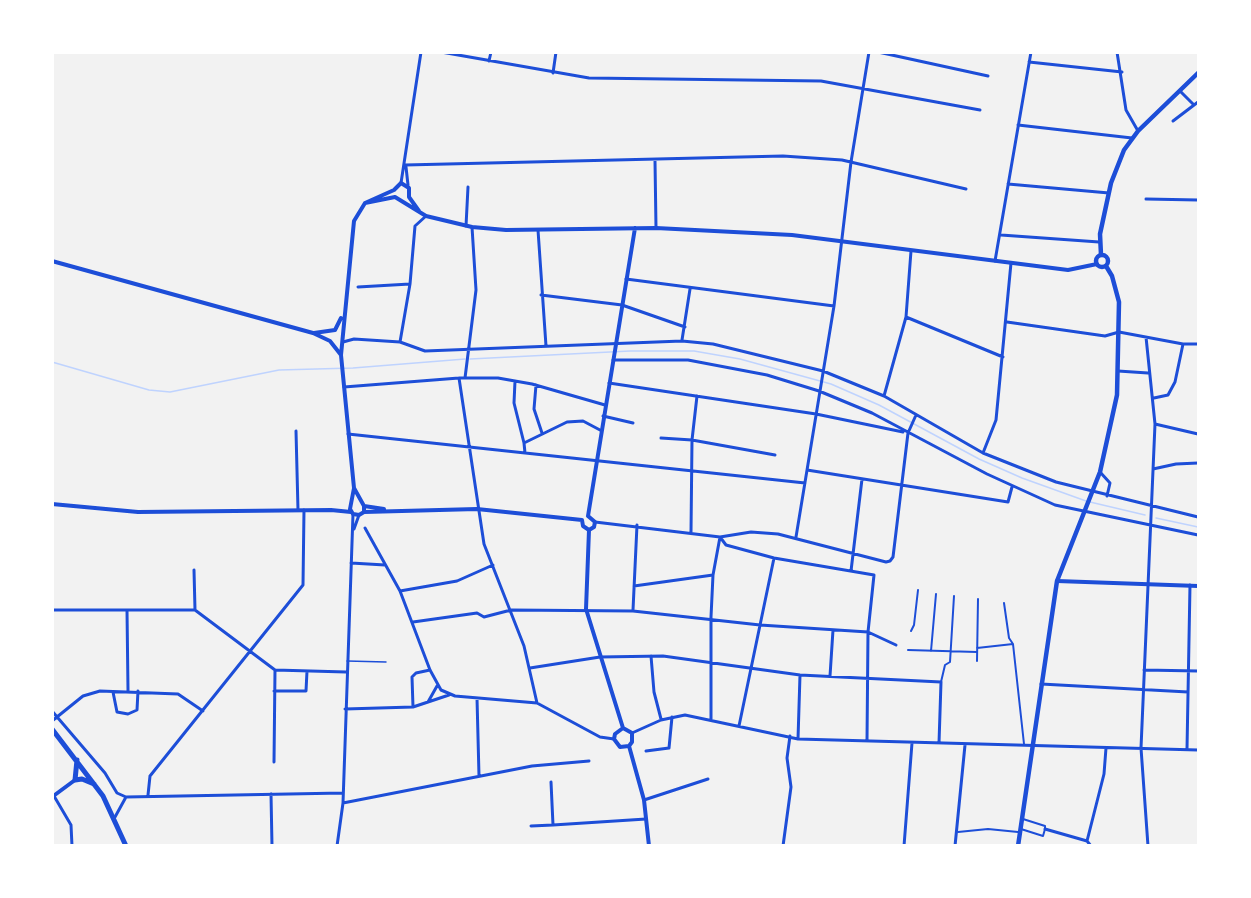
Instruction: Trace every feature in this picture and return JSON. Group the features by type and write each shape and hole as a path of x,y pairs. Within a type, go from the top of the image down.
{"main road":[{"path":"1106,266 1097,264 1101,255 1099,242 1108,193 1118,161 1138,131 1181,92 1198,73"},
{"path":"1018,846 1057,580 1100,472 1110,431 1118,371 1119,302 1112,276 1106,266 1108,258 1101,255"},
{"path":"52,729 95,784 115,817 125,843"},
{"path":"77,760 75,780 82,779 95,784"}],"street":[{"path":"337,846 343,803 346,661 354,488 341,356 344,312 354,221 365,203 394,190 400,183 405,165 421,52"},
{"path":"441,52 589,78 821,81 980,110"},
{"path":"489,61 491,52"},
{"path":"553,73 556,52"},
{"path":"796,537 834,306 851,162 869,52"},
{"path":"878,52 988,76"},
{"path":"995,261 1031,52"},
{"path":"1117,52 1122,72 1126,110 1138,131"},
{"path":"1029,62 1122,72"},
{"path":"1181,92 1193,105"},
{"path":"1173,121 1198,102"},
{"path":"1018,125 1132,138"},
{"path":"405,165 656,161 783,156 851,162 966,189"},
{"path":"656,161 656,228"},
{"path":"405,165 409,196 424,215"},
{"path":"400,183 408,185"},
{"path":"1008,184 1108,193"},
{"path":"465,378 476,290 469,226 468,187"},
{"path":"394,190 395,197"},
{"path":"403,200 409,196"},
{"path":"365,203 395,197 424,215 469,226 538,230 656,228 841,239 910,251 1068,270 1097,264"},
{"path":"1146,199 1198,200"},
{"path":"400,342 410,284 415,226 424,215"},
{"path":"353,530 359,516 364,512 393,510 477,509 582,520 588,516 600,430 635,228"},
{"path":"538,230 546,346"},
{"path":"1000,235 1099,242"},
{"path":"884,396 906,317 910,251"},
{"path":"52,261 313,333 332,343 341,356"},
{"path":"983,453 996,420 1011,263"},
{"path":"626,279 834,306"},
{"path":"358,287 410,284"},
{"path":"682,341 690,289"},
{"path":"541,295 622,305 685,327"},
{"path":"332,343 333,331 344,312"},
{"path":"906,317 1003,357"},
{"path":"1007,322 1105,336 1119,332 1183,344 1198,344"},
{"path":"313,333 333,331 354,339"},
{"path":"1146,337 1155,424 1141,748 1148,846"},
{"path":"332,343 354,339 400,342 425,351 469,351 682,341 750,352 823,373 884,396 983,453 1091,492 1198,518"},
{"path":"1154,398 1168,395 1175,382 1183,344"},
{"path":"613,359 688,360 718,364 819,390 872,413 1012,487 1056,505 1198,535"},
{"path":"1118,371 1148,373"},
{"path":"344,387 459,378 514,381 605,405"},
{"path":"459,378 484,544 511,610 531,669 537,703"},
{"path":"514,381 514,403 525,453"},
{"path":"609,383 816,414 908,433"},
{"path":"536,385 534,409 542,434"},
{"path":"692,532 692,440 697,396"},
{"path":"588,516 596,522 637,525 720,537 751,532 796,537 886,562 893,557 908,433 916,415"},
{"path":"603,416 633,423"},
{"path":"524,443 576,419 600,430"},
{"path":"1155,424 1198,434"},
{"path":"296,431 298,510"},
{"path":"348,434 805,483"},
{"path":"661,438 692,440 775,455"},
{"path":"1153,469 1176,464 1198,463"},
{"path":"807,470 1008,502 1012,487"},
{"path":"1100,472 1110,483 1107,496"},
{"path":"851,572 862,479"},
{"path":"354,488 364,506 364,512"},
{"path":"52,504 138,512 352,509 360,501"},
{"path":"364,506 393,510"},
{"path":"352,509 359,516"},
{"path":"148,795 150,776 251,653 303,585 304,510"},
{"path":"582,520 584,528 589,530"},
{"path":"589,530 596,522"},
{"path":"633,611 637,525"},
{"path":"366,528 400,591 437,686 450,695"},
{"path":"589,530 586,609 623,728 632,733"},
{"path":"720,537 726,545 774,558 874,575 868,632 867,741"},
{"path":"711,720 713,575 720,537"},
{"path":"738,726 774,558"},
{"path":"351,563 385,565"},
{"path":"400,591 457,581 493,565"},
{"path":"194,570 195,610"},
{"path":"634,586 713,575"},
{"path":"1057,580 1198,586"},
{"path":"1187,749 1190,585"},
{"path":"911,631 914,625 918,590"},
{"path":"931,652 936,594"},
{"path":"939,743 941,682 951,653 954,596"},
{"path":"977,661 978,599"},
{"path":"1004,603 1009,638 1013,644 1024,744"},
{"path":"52,610 195,610 275,670 346,672"},
{"path":"127,610 128,690"},
{"path":"413,622 477,613 484,617 511,610 633,611 711,617 760,625 868,632 896,645"},
{"path":"830,677 833,630"},
{"path":"977,648 1013,644"},
{"path":"908,650 977,652"},
{"path":"531,669 600,657 651,656 800,675 941,682"},
{"path":"651,656 654,692 661,720"},
{"path":"274,762 275,670"},
{"path":"412,707 413,676 430,670"},
{"path":"1144,670 1198,671"},
{"path":"274,691 306,691 307,671"},
{"path":"798,738 800,675"},
{"path":"1041,684 1188,692"},
{"path":"427,704 437,686"},
{"path":"52,721 83,696 112,691 178,694 203,711"},
{"path":"112,691 117,712 128,714 137,710 138,691"},
{"path":"345,709 412,707 450,695 537,703 600,737 614,739 620,747 629,746"},
{"path":"477,698 479,776"},
{"path":"52,711 105,773 117,793 126,796 343,793"},
{"path":"632,733 672,717 698,716 798,738 966,745 1024,744 1198,750"},
{"path":"646,752 669,748 672,717"},
{"path":"614,739 618,730 623,728"},
{"path":"632,733 633,737 629,746 644,800 649,846"},
{"path":"783,846 791,787 787,750 790,736"},
{"path":"904,846 912,743"},
{"path":"955,846 966,745"},
{"path":"1088,841 1104,774 1106,748"},
{"path":"343,803 415,791 532,766 589,761"},
{"path":"72,846 71,825 53,796 86,771"},
{"path":"644,800 708,779"},
{"path":"551,782 553,825"},
{"path":"271,794 272,846"},
{"path":"115,817 126,796"},
{"path":"531,826 646,819"},
{"path":"958,832 988,829 1021,831 1043,836 1046,826 1023,819"},
{"path":"1045,829 1088,841 1091,846"}],"lane":[{"path":"346,661 386,662"}],"waterway":[{"path":"470,359 630,351 694,351 740,359 831,384 879,405 979,459 1022,478 1086,501"},
{"path":"52,362 149,390 170,392 279,370 353,368 465,359"},
{"path":"1090,502 1145,515"},
{"path":"1156,518 1198,527"}]}
